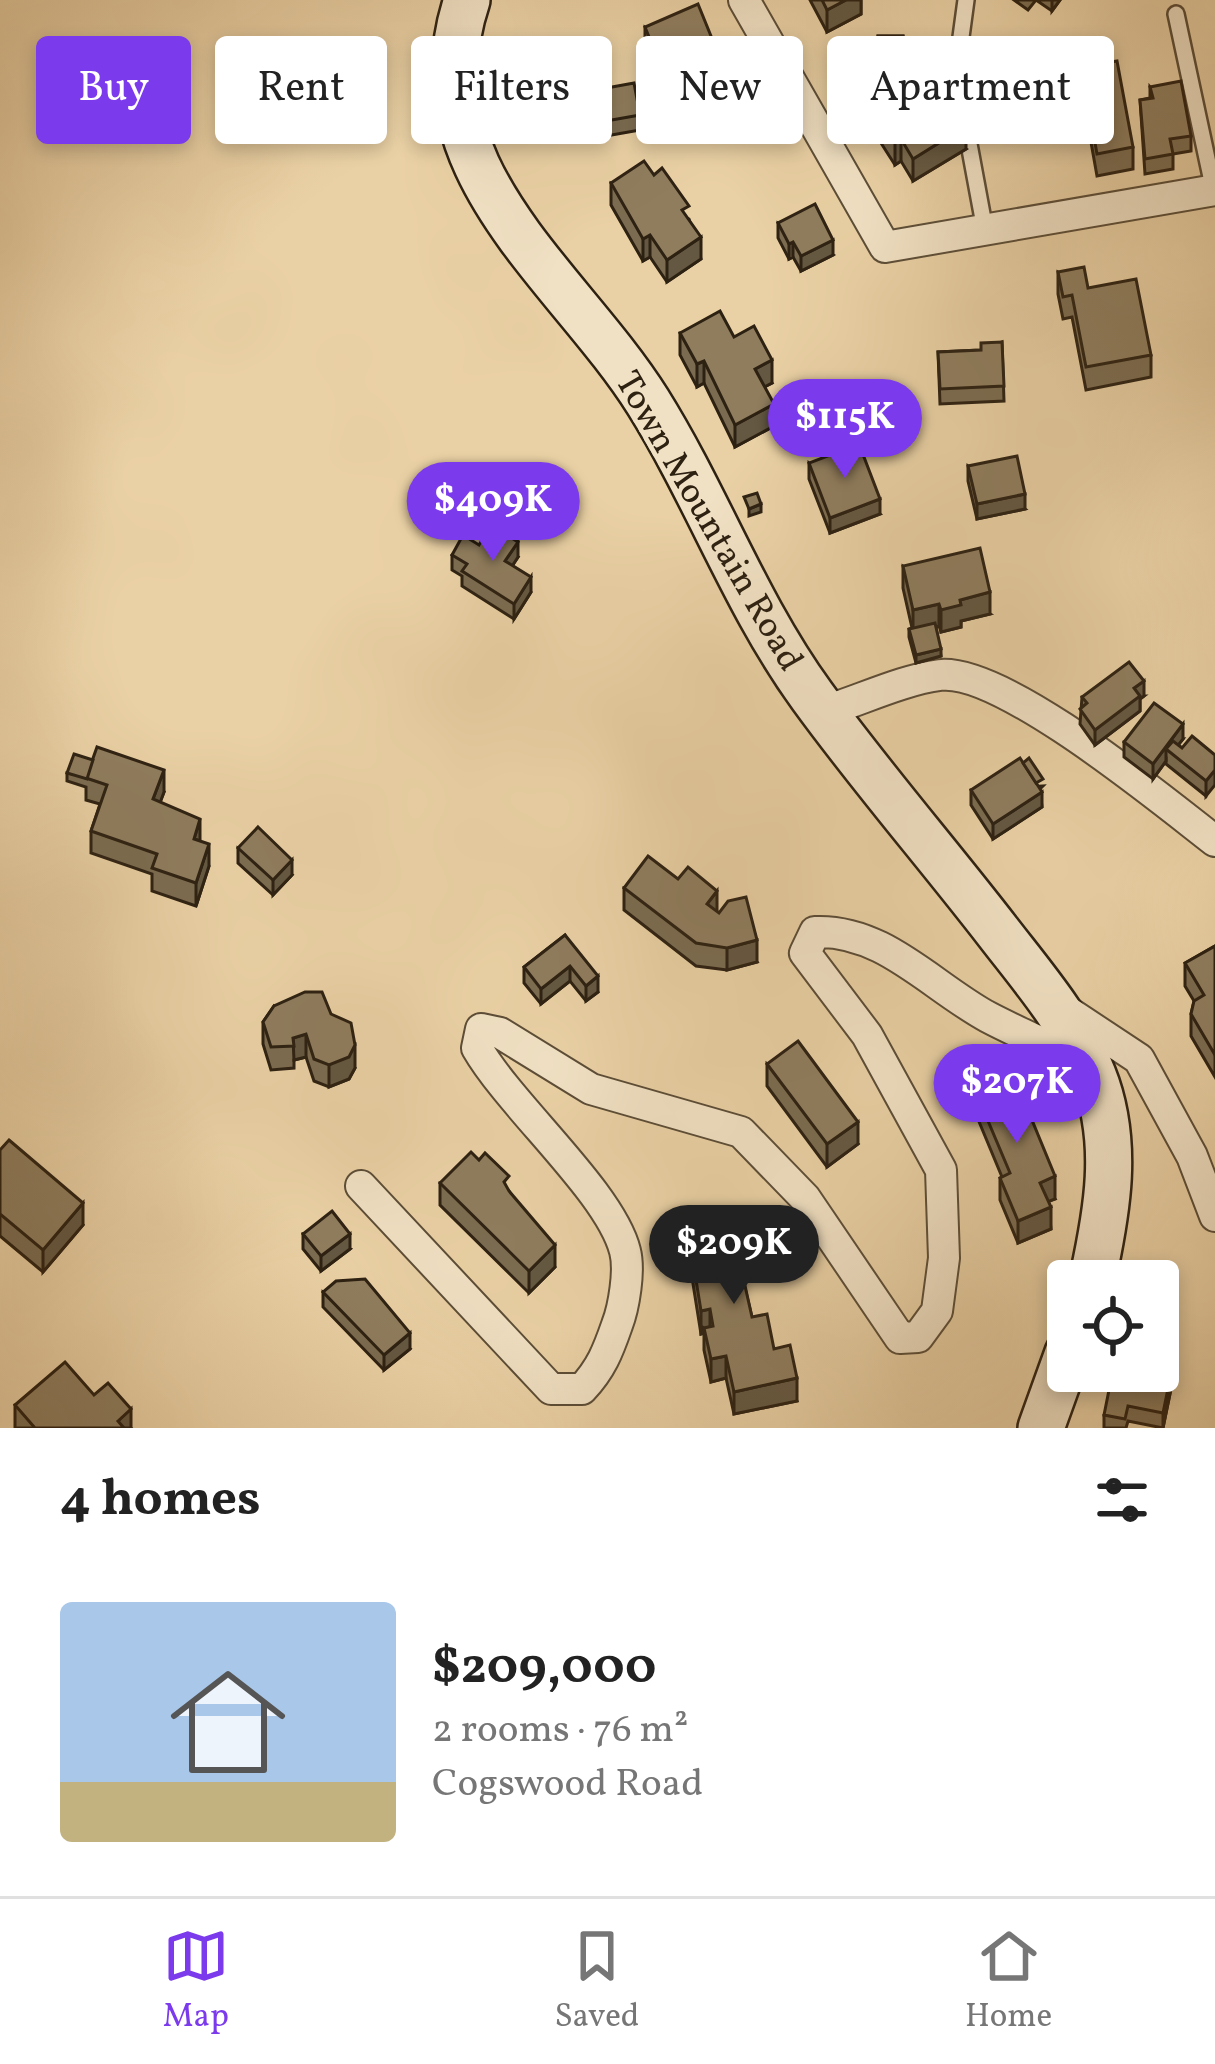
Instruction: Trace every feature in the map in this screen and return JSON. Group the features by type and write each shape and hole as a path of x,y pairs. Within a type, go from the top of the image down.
{"main road":[{"name":"Town Mountain Road","path":"467,0 455,48 454,87 482,185 598,328 650,405 746,594 825,711 1052,1001 1092,1073 1108,1130 1110,1174 1096,1260"},
{"path":"1041,1428 1054,1392"}],"street":[{"path":"744,0 885,248 1214,190"},
{"path":"825,711 944,674 1010,696 1105,757 1215,841"},
{"path":"361,1186 551,1389 582,1389 604,1364 621,1314 626,1252 596,1199 491,1072 477,1048 481,1029 500,1033 591,1089 741,1132 805,1198 900,1338 918,1337 937,1311 944,1258 941,1170 867,1035 805,953 814,932 843,931 890,952 987,1016 1051,1044 1092,1073"},
{"path":"1052,1001 1139,1059 1192,1156 1215,1216"}],"lane":[{"path":"966,0 956,74 985,230"},
{"path":"1176,14 1214,190"}],"building":[{"path":"822,0 846,0 827,10"},
{"path":"698,4 711,36 649,36 645,27"},
{"path":"1117,61 1133,147 1097,154 1095,144 1114,144"},
{"path":"1181,81 1191,136 1170,139 1173,154 1145,159 1140,100 1153,98 1150,87"},
{"path":"634,83 636,116 612,120 612,87"},
{"path":"904,144 937,144 913,159"},
{"path":"644,161 654,175 662,168 689,206 682,210 701,237 667,260 650,235 643,239 611,183"},
{"path":"815,204 833,240 801,256 778,223"},
{"path":"1084,267 1088,288 1136,279 1151,355 1086,367 1072,295 1063,297 1058,272"},
{"path":"720,311 734,337 754,326 772,360 755,369 774,404 735,425 704,361 697,364 680,333"},
{"path":"1002,342 1004,386 940,389 938,352 981,350 981,343"},
{"path":"859,444 880,499 830,518 809,463"},
{"path":"1017,456 1025,494 977,504 968,466"},
{"path":"757,493 761,504 749,509 744,497"},
{"path":"491,525 518,542 505,561 531,577 514,604 462,571 467,564 452,555 463,535 479,545"},
{"path":"980,548 990,592 941,610 939,604 913,610 903,566"},
{"path":"935,623 941,649 916,655 909,629"},
{"path":"1129,662 1144,681 1134,688 1140,696 1095,730 1080,709 1087,703 1082,697"},
{"path":"1154,703 1183,724 1153,764 1124,742"},
{"path":"1192,736 1215,755 1215,770 1206,781 1166,749 1173,741 1182,748"},
{"path":"97,747 164,770 153,799 200,819 194,839 209,844 196,883 152,868 157,854 91,831 107,785 86,778"},
{"path":"74,754 93,760 87,779 67,773"},
{"path":"1020,758 1042,792 993,824 971,790"},
{"path":"1029,758 1043,779 1036,783 1023,763"},
{"path":"258,827 292,860 273,880 238,848"},
{"path":"648,856 678,879 688,867 717,891 707,904 719,913 728,901 746,897 757,940 727,948 696,943 624,888"},
{"path":"565,935 598,976 586,986 570,966 541,989 524,967"},
{"path":"1215,946 1215,1055 1191,1014 1194,1001 1204,995 1185,963"},
{"path":"305,992 322,992 331,1014 351,1023 355,1045 349,1057 329,1065 314,1059 306,1034 293,1038 294,1046 271,1047 263,1022 274,1006"},
{"path":"798,1041 858,1122 827,1144 767,1064"},
{"path":"1013,1074 1055,1176 1040,1183 1051,1207 1018,1221 1000,1178 1010,1173 975,1090"},
{"path":"9,1140 83,1203 43,1250 0,1214 0,1150"},
{"path":"471,1152 479,1160 485,1153 509,1176 504,1182 509,1191 555,1245 529,1271 440,1183"},
{"path":"332,1211 350,1234 321,1256 303,1234"},
{"path":"739,1212 747,1248 737,1250 752,1317 767,1314 774,1349 790,1345 797,1378 734,1392 726,1356 711,1359 704,1328 713,1326 710,1309 701,1311 687,1224"},
{"path":"365,1279 410,1333 384,1355 323,1292 336,1281"},
{"path":"65,1362 94,1395 108,1383 131,1409 118,1421 124,1428 35,1428 15,1405"},
{"path":"1109,1392 1167,1392 1163,1413 1128,1406 1125,1419 1104,1415"}]}
